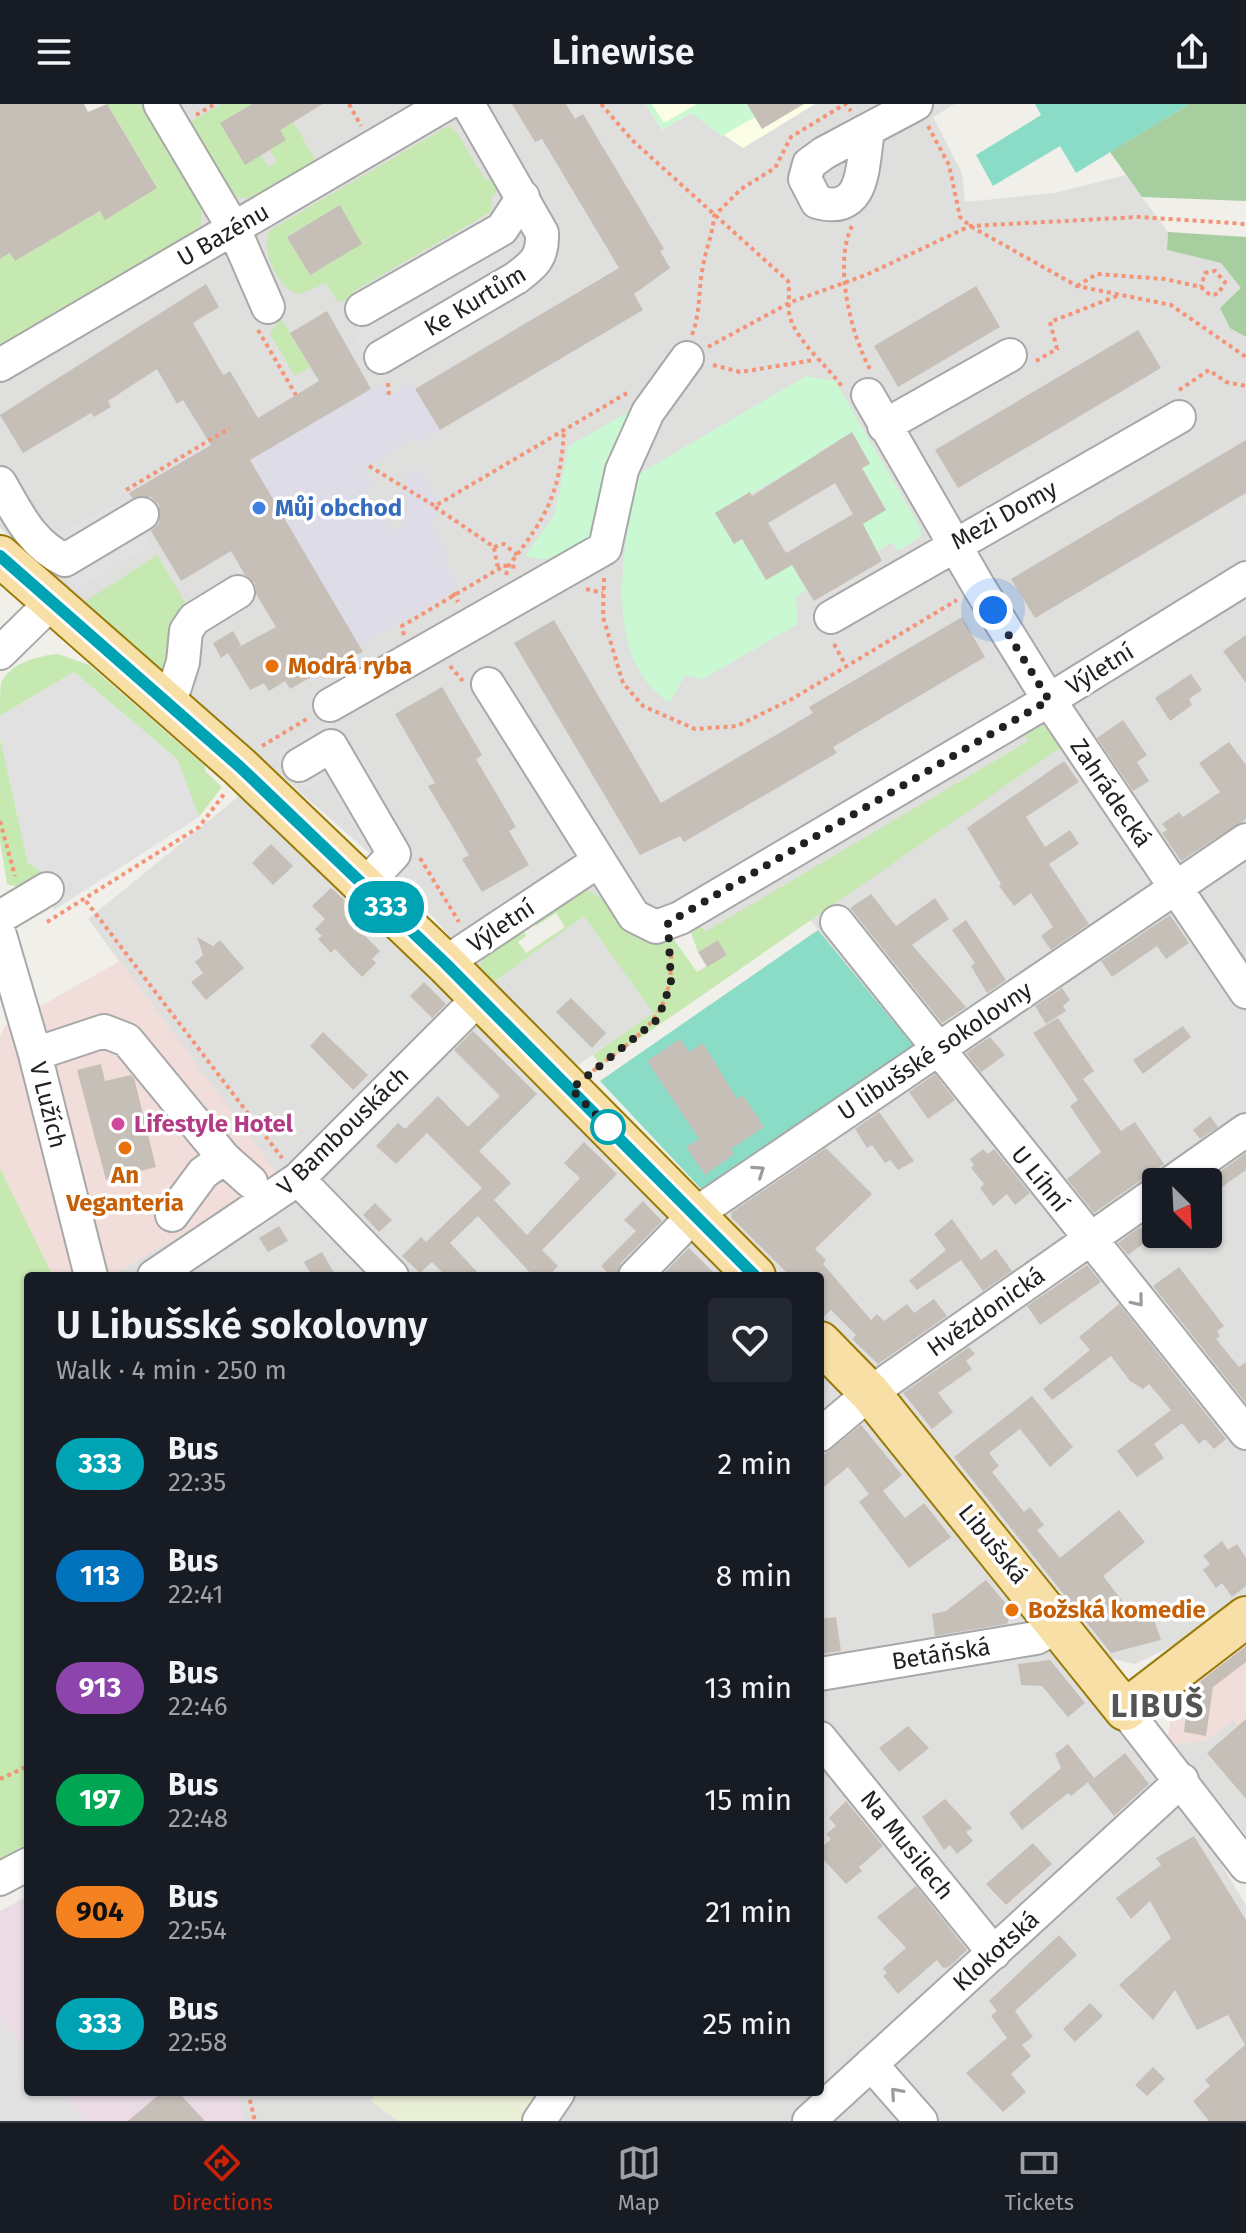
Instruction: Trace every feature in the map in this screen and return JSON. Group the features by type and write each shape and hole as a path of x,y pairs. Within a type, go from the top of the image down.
{"main road":[{"path":"0,556 165,702 234,776 364,886 445,963 751,1272"},
{"name":"Libušská","path":"824,1346 870,1393 1125,1710"},
{"path":"1125,1710 1246,1617"}],"street":[{"name":"U Bazénu","path":"0,365 446,104"},
{"name":"Ke Kurtům","path":"381,357 536,264 543,249 542,233 468,104"},
{"path":"162,105 234,229 268,307"},
{"path":"868,131 857,193 845,204 831,206 817,202 805,179 809,164 868,131 923,116"},
{"path":"362,309 502,229 523,197"},
{"path":"884,426 1010,355"},
{"path":"330,705 605,548 622,470 648,412 687,358"},
{"name":"Zahrádecká","path":"868,395 979,587 1049,700 1246,992"},
{"name":"Mezi Domy","path":"831,617 954,543 1179,417"},
{"path":"0,483 31,535 47,551 65,560 139,516"},
{"name":"Výletní","path":"668,923 1049,700 1246,578"},
{"path":"165,702 175,687 183,662 186,631 194,619 238,592"},
{"path":"0,653 51,603"},
{"path":"488,684 597,862 634,916 656,927 668,923"},
{"path":"299,765 331,746 394,854 364,886"},
{"name":"U libušské sokolovny","path":"639,1272 694,1215 1246,840"},
{"name":"Výletní","path":"445,963 597,862"},
{"path":"0,917 47,889"},
{"name":"U Líhní","path":"837,922 936,1050 1246,1433"},
{"name":"V Lužích","path":"2,957 35,1054 90,1272"},
{"name":"V Bambouskách","path":"160,1272 298,1179 480,997"},
{"path":"35,1054 104,1031 127,1040 224,1158 251,1182"},
{"path":"1192,1168 1246,1130"},
{"path":"172,1215 203,1173 224,1158"},
{"path":"298,1179 388,1272"},
{"name":"Hvězdonická","path":"824,1432 870,1393 1142,1203"},
{"name":"Betáňská","path":"824,1673 1036,1638 1059,1626"},
{"name":"Libušská","path":"1125,1710 1246,1866"},
{"name":"Na Musilech","path":"824,1743 994,1953"},
{"name":"Klokotská","path":"812,2108 871,2064 1182,1780"},
{"path":"0,1879 24,1866"},
{"path":"871,2064 921,2121"},
{"path":"539,2121 556,2096"}],"path":[{"path":"601,104 632,140 788,281 789,313 815,360 832,370 850,399 868,395 880,388 854,337 842,260 848,234 861,206 857,193"},
{"path":"687,358 700,314 703,266 712,239 714,216 741,189 775,168 791,137 845,104 868,131"},
{"path":"923,116 949,165 960,217 970,226 1077,286 1171,305 1246,357"},
{"path":"687,358 791,302 846,282 970,226 1139,217 1246,224"},
{"path":"1077,286 1097,274 1165,279 1201,287 1210,295 1218,294 1225,282 1215,271 1205,273 1201,287"},
{"path":"1010,355 1020,370 1057,349 1050,322 1119,295"},
{"path":"687,358 740,372 815,360"},
{"path":"281,370 296,395"},
{"path":"1179,417 1170,396 1209,370 1226,382 1246,386"},
{"path":"435,506 632,390"},
{"path":"139,516 121,493 230,428"},
{"path":"509,565 549,509 562,467 564,429"},
{"path":"369,466 494,547"},
{"path":"494,547 504,544 517,555"},
{"path":"494,547 494,558 502,567"},
{"path":"605,548 603,617 623,683 643,706 695,729 737,726 792,699 979,587"},
{"path":"404,663 406,641 402,626 502,567 509,565 603,593"},
{"path":"51,921 199,827 257,749 330,705"},
{"path":"86,901 298,1179"},
{"path":"571,1089 658,1019 671,983 668,923"},
{"path":"0,1779 24,1768"},
{"path":"249,2096 255,2121"}],"shaded area":[{"path":"145,104 955,104 933,117 962,173 965,202 1054,193 1126,175 1168,232 1167,250 1221,263 1241,288 1230,328 1246,337 1246,1595 1183,1641 1135,1664 1103,1657 877,1377 824,1320 824,1272 779,1272 704,1192 916,1049 810,920 1062,746 1021,729 1028,741 705,933 697,919 648,935 584,890 494,942 479,972 435,919 376,859 0,528 0,352 186,243"},
{"path":"646,104 815,104 743,148 691,113 662,130"},
{"path":"491,212 529,282 375,373 354,336 365,329 352,306 358,301 353,292"},
{"path":"412,383 440,430 416,444 412,439 364,469 373,485 366,490 392,532 406,521 396,505 404,500 399,492 408,486 403,476 417,468 440,506 432,526 445,547 447,567 459,588 359,646 250,460 380,384 389,396"},
{"path":"124,498 151,545 75,591 47,540"},
{"path":"74,672 177,759 199,817 54,910 42,872 28,863 0,737 0,716"},
{"path":"330,719 420,869 408,877 377,835 363,841 326,778 307,790 271,754"},
{"path":"244,792 731,1272 119,1272 278,1176 88,919"},
{"path":"584,915 653,1013 578,1065 491,984"},
{"path":"120,961 279,1176 119,1272 51,1272 0,1168 0,1038 4,1027"},
{"path":"824,1369 849,1396 1086,1692 1181,1798 1246,1905 1246,2121 245,2121 237,2096 824,2096"},
{"path":"1246,1629 1246,1733 1233,1719 1206,1741 1174,1745 1168,1736 1175,1694"},
{"path":"1233,1719 1246,1733 1246,1835 1174,1745 1206,1741"},
{"path":"24,1898 24,2096 237,2096 245,2121 0,2121 0,1911"},
{"path":"0,2018 24,2046 24,2096 66,2096 87,2121 0,2121"},
{"path":"374,2096 550,2096 554,2121 398,2121 371,2101"}],"green space":[{"path":"107,104 145,104 201,198 201,223 195,234 0,352 0,259 10,253 15,261 100,211 105,219 157,188"},
{"path":"221,104 252,104 220,123 261,155 268,167 277,162 270,150 279,129 283,104 318,165 265,195 242,198 229,195 187,124"},
{"path":"646,104 652,104 664,123 697,104 747,104 755,117 722,136 691,113 662,130"},
{"path":"1035,104 1189,104 1076,173 1060,146 993,186 976,155 1041,115"},
{"path":"1189,104 1246,104 1246,201 1142,197 1110,152"},
{"path":"448,126 456,131 485,180 497,174 504,186 492,196 491,212 353,292 358,301 337,301 326,283 300,294 285,286 269,258 270,230","holes":["341,206 361,244 310,275 287,236"]},
{"path":"1168,232 1246,237 1246,337 1230,328 1220,308 1241,288 1221,263 1167,250"},
{"path":"281,318 310,367 295,376 270,334"},
{"path":"806,376 835,381 920,527 921,536 898,551 892,542 876,552 867,536 869,534 860,525 886,509 876,492 867,497 854,473 870,463 852,433 818,452 819,456 715,513 734,544 751,534 756,563 766,580 775,575 774,572 792,565 807,590 796,597 798,624 703,679 685,675 670,703 647,683 633,658 625,629 623,566 637,475"},
{"path":"630,411 634,421 596,541 562,557 544,559 525,556 554,516 569,446"},
{"path":"157,555 190,611 168,668 161,672 83,603"},
{"path":"58,654 89,665 205,766 205,771 222,787 199,817 177,759 74,672 0,716 1,683 11,670 26,661"},
{"path":"1043,726 1063,746 601,1065 593,1055 653,1013 584,916 491,984 479,972 497,941 516,928 525,933 526,936 518,942 526,953 565,927 556,913 536,926 534,919 568,894 585,889 672,937 697,972 727,954 718,940 698,952 690,930 697,919 705,932 1028,741 1021,728"},
{"path":"0,737 28,863 42,872 32,884 24,887 7,884 0,841"},
{"path":"818,930 916,1049 704,1192 600,1081"},
{"path":"0,1168 51,1272 24,1272 24,1845 0,1859"}],"building":[{"path":"0,104 84,104 88,112 107,104 157,188 105,220 100,211 15,261 10,253 0,259"},
{"path":"252,104 323,104 280,130 286,140 245,165 220,123"},
{"path":"512,104 566,104 575,119 583,114 664,249 660,251 670,268 634,294 643,310 440,430 415,389 619,268 542,139 535,142"},
{"path":"747,104 804,104 762,129"},
{"path":"340,205 362,244 310,275 287,237"},
{"path":"206,284 219,307 193,323 223,375 230,371 258,418 319,381 290,333 327,311 371,389 250,460 363,652 334,664 290,689 285,681 269,691 264,683 250,690 228,653 221,658 213,643 233,631 241,645 237,648 276,627 256,594 255,583 245,575 231,551 181,581 151,531 159,523 159,505 151,497 132,498 129,493 211,445 183,400 177,404 157,369 108,401 111,407 94,417 91,413 23,453 0,415"},
{"path":"976,286 1000,327 898,387 874,346"},
{"path":"1138,330 1161,368 958,488 935,450"},
{"path":"852,432 870,464 862,468 886,510 863,524 882,561 814,601 792,565 766,580 742,539 734,544 715,513 750,492 752,496","holes":["835,483 853,514 786,553 768,523"]},
{"path":"1246,440 1246,493 1035,618 1011,579"},
{"path":"962,617 985,657 833,747 837,753 684,842 680,836 640,855 514,643 554,620 661,803 813,713 809,707"},
{"path":"1246,635 1246,683 1223,651"},
{"path":"1191,674 1202,690 1189,699 1192,705 1170,721 1155,698"},
{"path":"442,687 482,755 476,759 516,827 509,831 529,865 482,892 462,859 469,855 428,786 435,783 395,714"},
{"path":"1123,720 1147,755 1137,762 1149,781 1133,791 1097,738"},
{"path":"1229,742 1246,765 1246,819 1181,861 1162,833 1167,830 1162,824 1179,812 1183,817 1220,792 1199,763"},
{"path":"1064,761 1079,782 1026,817 1045,847 1070,830 1079,844 1049,864 1089,924 1051,950 1041,936 1053,927 1031,893 1014,906 999,886 1001,884 967,828"},
{"path":"271,844 293,866 273,885 252,863"},
{"path":"331,888 353,908 344,915 380,951 372,959 376,963 362,977 335,949 331,953 318,939 322,936 315,929 325,919 312,906"},
{"path":"871,894 896,926 935,898 949,919 912,945 966,1007 942,1023 850,908"},
{"path":"1170,915 1189,943 1166,959 1157,946 1112,977 1101,961"},
{"path":"966,920 1006,980 987,993 971,966 975,963 952,930"},
{"path":"197,937 213,946 220,940 244,968 206,1000 191,982 203,973 195,962 203,955"},
{"path":"718,940 727,955 707,967 698,952"},
{"path":"424,982 446,1004 432,1018 410,996"},
{"path":"1062,988 1070,1000 1063,1006 1066,1011 1046,1024 1035,1006"},
{"path":"571,998 606,1033 592,1048 556,1012"},
{"path":"1058,1018 1094,1071 1083,1079 1121,1131 1135,1122 1164,1164 1158,1168 1142,1168 1142,1179 1094,1213 1067,1179 1101,1152 1070,1106 1078,1100 1033,1033"},
{"path":"1183,1026 1191,1037 1143,1074 1133,1060"},
{"path":"473,1031 537,1094 479,1151 511,1183 494,1200 527,1235 580,1178 564,1163 584,1142 617,1174 542,1250 558,1266 553,1272 529,1272 478,1216 450,1243 477,1272 442,1272 432,1262 419,1272 402,1256 421,1237 426,1242 482,1188 427,1133 396,1164 376,1146 398,1123 405,1129 438,1096 468,1127 500,1096 454,1050"},
{"path":"323,1032 368,1075 353,1090 310,1046"},
{"path":"990,1037 1005,1055 981,1072 966,1053"},
{"path":"680,1039 689,1052 703,1043 737,1099 743,1095 764,1127 731,1149 734,1154 705,1175 686,1147 699,1139 647,1061"},
{"name":"Lifestyle Hotel","path":"101,1064 105,1081 131,1075 134,1078 156,1167 106,1180 77,1070"},
{"path":"935,1074 955,1100 928,1119 909,1092"},
{"path":"879,1112 914,1161 898,1170 890,1160 885,1163 872,1145 867,1148 855,1129"},
{"path":"1210,1116 1218,1127 1200,1139 1193,1130"},
{"path":"826,1148 872,1194 815,1249 826,1260 823,1264 871,1320 877,1314 884,1321 907,1304 914,1313 934,1299 947,1316 878,1364 852,1339 856,1335 831,1310 824,1316 824,1272 786,1272 731,1217 732,1212"},
{"path":"983,1149 988,1154 994,1149 1030,1193 1015,1205 1007,1194 993,1206 980,1188 984,1184 971,1168 974,1165 970,1159"},
{"path":"1246,1153 1246,1170 1222,1187 1222,1170"},
{"path":"643,1201 662,1221 621,1263 618,1272 607,1272 601,1266 636,1231 624,1220"},
{"path":"375,1203 392,1220 379,1232 363,1215"},
{"path":"952,1219 981,1260 996,1249 1012,1271 983,1291 961,1260 917,1290 909,1281 946,1250 934,1234"},
{"path":"279,1226 288,1241 268,1252 259,1238"},
{"path":"1140,1227 1142,1229 1142,1245 1128,1255 1118,1243"},
{"path":"689,1248 713,1272 665,1272"},
{"path":"322,1252 334,1272 310,1272 304,1262"},
{"path":"1087,1265 1101,1282 1040,1325 1027,1306"},
{"path":"1179,1267 1224,1326 1217,1331 1220,1336 1216,1339 1239,1367 1246,1362 1246,1403 1153,1286"},
{"path":"1119,1304 1226,1439 1214,1449 1205,1439 1199,1444 1182,1423 1154,1444 1164,1458 1137,1477 1117,1451 1171,1410 1149,1384 1143,1389 1130,1381 1111,1356 1052,1400 1043,1389 1090,1350 1079,1337"},
{"path":"969,1347 975,1354 966,1361 972,1369 938,1393 953,1412 932,1429 903,1393"},
{"path":"1032,1396 1073,1447 1050,1467 1020,1429 989,1453 999,1466 992,1472 1024,1512 1030,1507 1044,1525 1037,1530 1060,1558 1119,1510 1145,1542 1103,1576 1134,1616 1151,1611 1161,1640 1111,1653 954,1457"},
{"path":"861,1425 902,1475 883,1491 905,1518 924,1503 951,1537 909,1568 859,1502 869,1494 848,1467 824,1487 824,1455"},
{"path":"1222,1541 1228,1550 1237,1544 1246,1558 1246,1586 1232,1597 1222,1583 1216,1588 1203,1570 1210,1564 1203,1556"},
{"path":"986,1580 1012,1611 1007,1624 935,1636 932,1614 946,1611"},
{"path":"836,1617 841,1651 824,1653 824,1618"},
{"path":"1246,1646 1246,1662 1213,1687 1206,1736 1184,1732 1188,1695 1194,1686"},
{"path":"1050,1660 1085,1703 1068,1717 1042,1686 1021,1685 1018,1664"},
{"path":"1246,1719 1246,1799 1207,1753"},
{"path":"908,1726 929,1748 899,1772 879,1748"},
{"path":"1068,1744 1094,1778 1125,1753 1149,1784 1114,1816 1088,1783 1092,1779 1071,1796 1068,1793 1022,1830 1009,1813 1061,1768 1055,1754"},
{"path":"945,1799 972,1828 966,1832 973,1841 957,1854 950,1845 944,1850 922,1817"},
{"path":"846,1801 883,1846 859,1867 862,1871 846,1884 824,1860 824,1845 831,1839 826,1834 836,1826 829,1818"},
{"path":"1194,1836 1246,1920 1246,2121 1209,2121 1193,2101 1210,2086 1205,2080 1245,2045 1228,2015 1197,2030 1175,1990 1153,2020 1119,1985 1171,1938 1150,1901 1131,1919 1116,1898 1161,1865 1156,1858"},
{"path":"1033,1843 1052,1864 1006,1905 986,1884"},
{"path":"916,1886 967,1950 949,1967 943,1968 937,1960 898,1994 883,1976 887,1973 883,1968 906,1948 877,1917"},
{"path":"1059,1935 1077,1955 1015,2011 1033,2037 1022,2045 1031,2056 1011,2074 1026,2092 1003,2112 966,2073 1007,2038 991,2016 997,2011 989,2001"},
{"path":"1090,2003 1103,2016 1075,2042 1063,2029"},
{"path":"1153,2067 1165,2079 1147,2096 1135,2085"},
{"path":"157,2096 182,2096 205,2121 128,2121"}],"bus line":[{"name":"333","path":"0,556 240,767 445,963 751,1272"}],"place":[{"name":"Můj obchod","path":"259,508"},
{"name":"Modrá ryba","path":"272,666"},
{"name":"Lifestyle Hotel","path":"118,1124"},
{"name":"An Veganteria","path":"125,1148"},
{"name":"Božská komedie","path":"1012,1610"}],"district":[{"name":"LIBUŠ","path":"1158,1706"}],"route":[{"path":"608,1127 612,1131 571,1089 658,1019 671,983 672,952 668,923 1049,700 993,610"}]}
